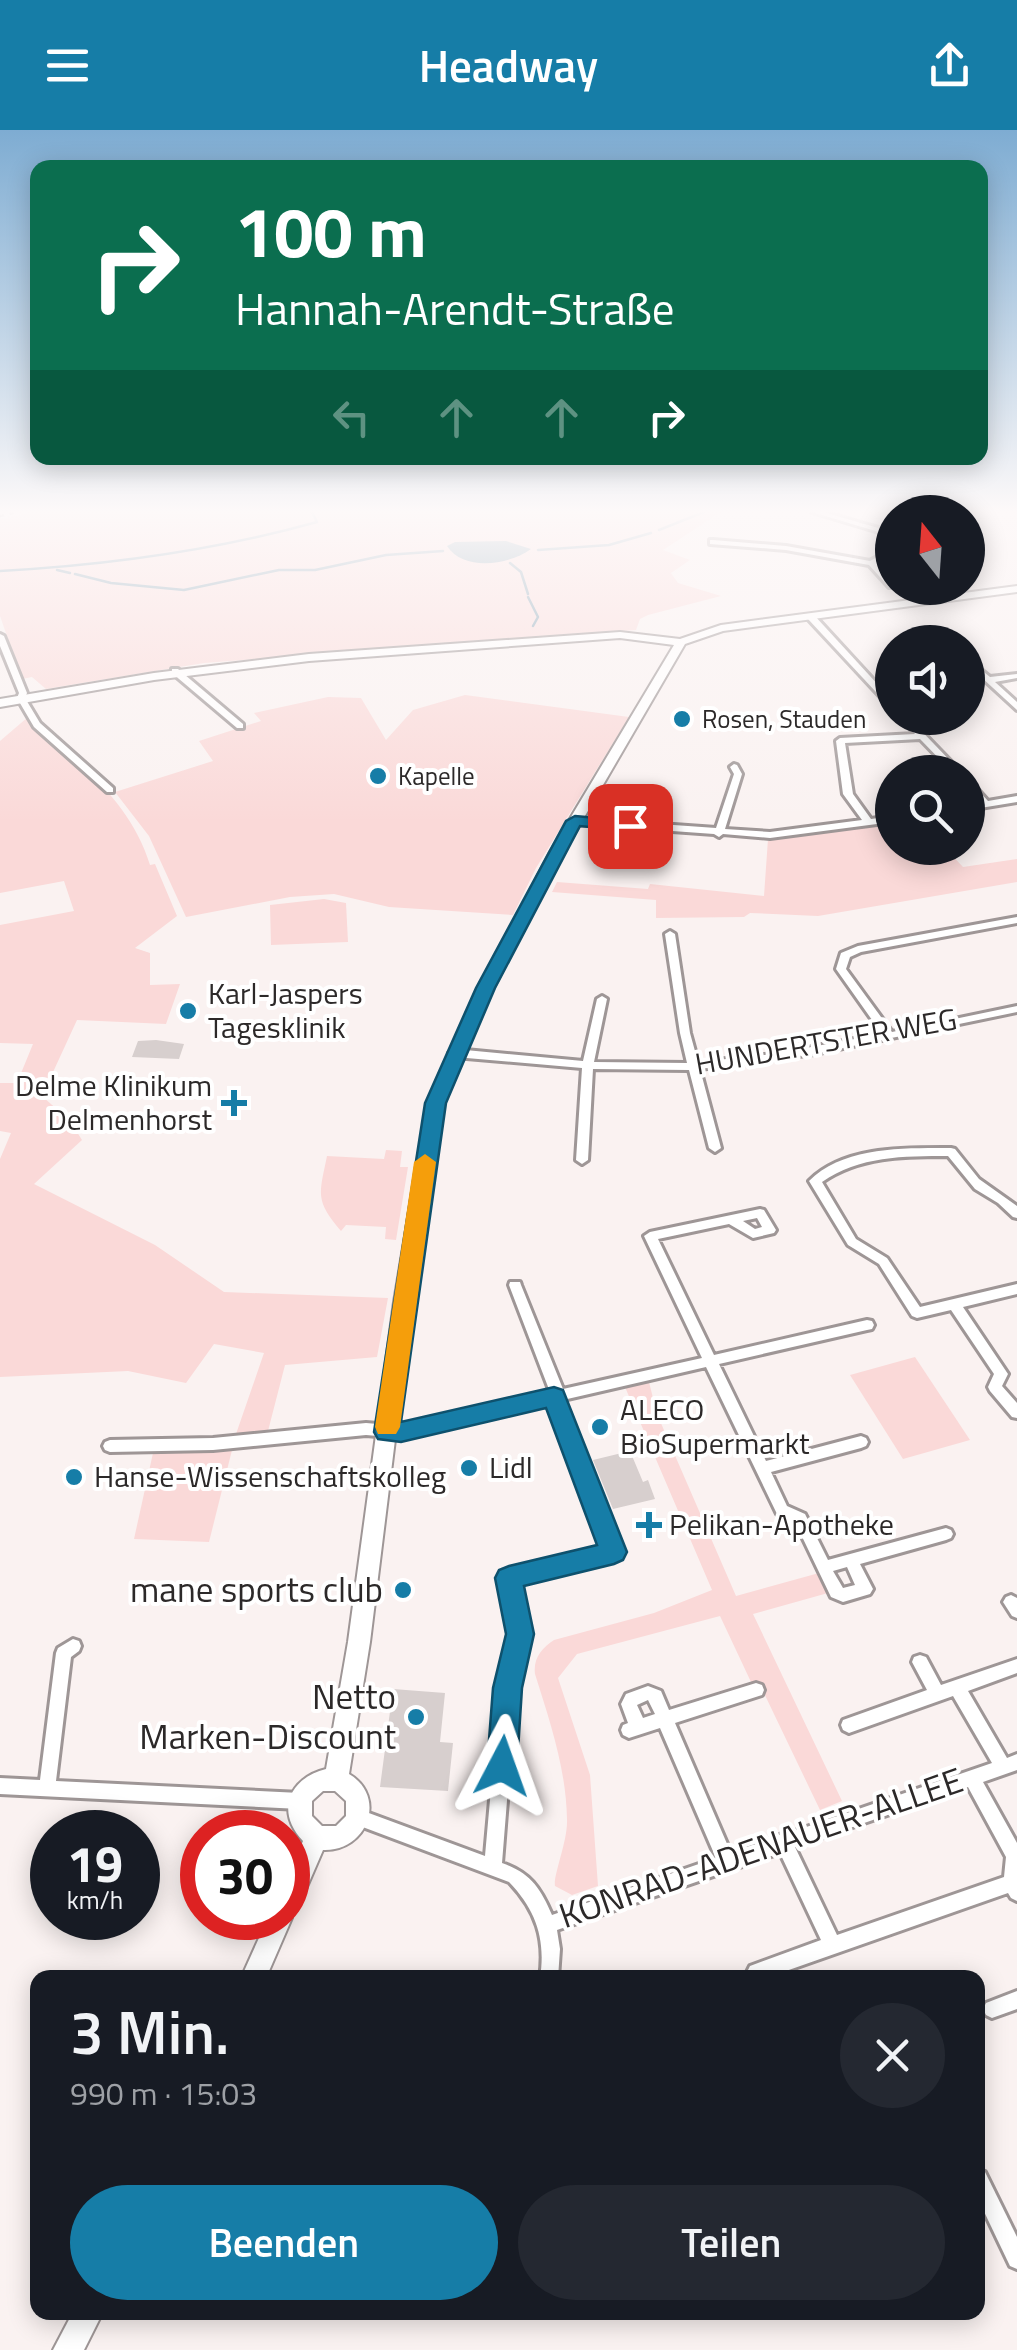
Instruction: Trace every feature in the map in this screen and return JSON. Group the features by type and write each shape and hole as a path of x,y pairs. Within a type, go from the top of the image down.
{"main road":[{"path":"0,702 175,671 634,634 687,639 822,616"},
{"path":"336,1780 360,1642 435,1103 455,1053 575,821 687,639"},
{"path":"336,1780 355,1793 358,1818 334,1838 317,1837 300,1823 300,1801 308,1789 336,1780"},
{"path":"310,1853 317,1837"},
{"path":"257,1970 270,1940"},
{"path":"68,2350 85,2320"}],"street":[{"path":"811,617 875,686"},
{"path":"1,640 24,694 21,698 37,725 110,790"},
{"path":"175,671 240,726"},
{"path":"988,680 1017,676"},
{"path":"985,677 1017,708"},
{"path":"869,823 848,794 840,741 922,736 940,755"},
{"path":"719,834 738,774 734,767"},
{"path":"986,804 1017,799"},
{"path":"575,821 719,834 770,834 875,822"},
{"path":"888,1034 841,969 845,956 858,949 1017,920"},
{"path":"670,934 685,1034 715,1148"},
{"path":"582,1160 588,1065 602,999"},
{"name":"HUNDERTSTER WEG","path":"455,1053 588,1065 696,1066 1017,1008"},
{"path":"1017,1214 1005,1198 971,1178 951,1152 886,1156 831,1167 815,1181 852,1242 883,1261 917,1313 1017,1289"},
{"path":"731,1219 650,1236 782,1510 800,1518 836,1592 843,1595 865,1589 851,1560"},
{"path":"493,1869 508,1688 520,1634 509,1578 614,1552 514,1285"},
{"path":"954,1304 1002,1374 995,1386 1017,1414"},
{"path":"110,1446 213,1444 366,1430 401,1432 868,1324"},
{"path":"762,1468 862,1442"},
{"path":"824,1567 946,1534"},
{"path":"47,1788 64,1653 74,1646"},
{"path":"920,1662 938,1693"},
{"path":"848,1725 1017,1666"},
{"path":"957,1687 1010,1765"},
{"path":"726,1861 664,1718 655,1696 648,1693 629,1704 633,1728 664,1718 756,1690"},
{"name":"KONRAD-ADENAUER-ALLEE","path":"358,1818 515,1876 534,1892 547,1925 1010,1765"},
{"path":"762,1970 1015,1878 1015,1856 972,1778"},
{"path":"0,1786 300,1801"},
{"path":"783,1841 833,1945"},
{"path":"547,1925 549,1970"},
{"path":"992,2009 1017,2000"},
{"path":"985,2192 1017,2259"}],"shaded area":[{"path":"0,616 647,616 640,619 636,630 204,663 46,689 32,677 22,679"},
{"path":"465,695 629,717 536,868 513,915 389,907 334,894 290,897 186,917 149,836 115,792 213,761 199,741 261,721 254,713 328,697 361,698 386,740 413,710"},
{"path":"28,717 100,783 130,821 150,865 155,864 177,916 135,948 150,953 150,985 180,984 166,1024 77,1020 42,1096 70,1121 82,1140 34,1184 155,1245 224,1292 388,1298 377,1357 285,1365 268,1431 236,1434 264,1353 214,1344 186,1383 128,1371 0,1377 0,1159 11,1133 0,1131 0,1083 17,1083 33,1044 0,1043 0,925 74,911 64,881 0,893 0,741"},
{"path":"875,825 875,865 963,867 1017,859 1017,882 818,916 750,913 744,917 656,918 656,900 552,892 557,882 648,889 650,884 764,896 768,839"},
{"path":"324,899 346,903 348,942 271,945 270,905"},
{"path":"386,1150 402,1151 400,1167 408,1167 396,1240 385,1239 386,1227 346,1225 341,1231 321,1196 327,1156 384,1159"},
{"path":"915,1357 970,1440 903,1459 850,1375"},
{"path":"649,1382 657,1414 736,1596 819,1573 828,1593 753,1614 842,1801 820,1810 761,1687 751,1682 720,1616 577,1654 558,1678 590,1775 598,1886 572,1895 555,1886 567,1828 566,1800 556,1745 535,1674 537,1658 554,1640 654,1613 712,1590 625,1387"},
{"path":"232,1450 209,1542 134,1539 153,1453"}],"building":[{"path":"138,1041 184,1044 179,1059 132,1057"},
{"path":"630,1451 655,1499 613,1509 593,1460"},
{"name":"Netto Marken-Discount","path":"393,1689 445,1693 440,1742 453,1743 448,1791 380,1787"}],"waterway":[{"path":"533,626 537,616"}],"slow traffic":[{"path":"387,1427 425,1162"}],"place":[{"name":"Rosen, Stauden","path":"682,719"},
{"name":"Kapelle","path":"378,776"},
{"name":"Karl-Jaspers Tagesklinik","path":"188,1011"},
{"name":"Delme Klinikum Delmenhorst","path":"234,1103"},
{"name":"ALECO BioSupermarkt","path":"600,1427"},
{"name":"Lidl","path":"469,1468"},
{"name":"Hanse-Wissenschaftskolleg","path":"74,1477"},
{"name":"Pelikan-Apotheke","path":"649,1525"},
{"name":"mane sports club","path":"403,1590"},
{"name":"Netto Marken-Discount","path":"416,1717"}],"route":[{"path":"502,1766 510,1670 520,1634 509,1578 614,1552 554,1396 387,1432 404,1302 435,1103 486,988 575,821 630,826"}]}
